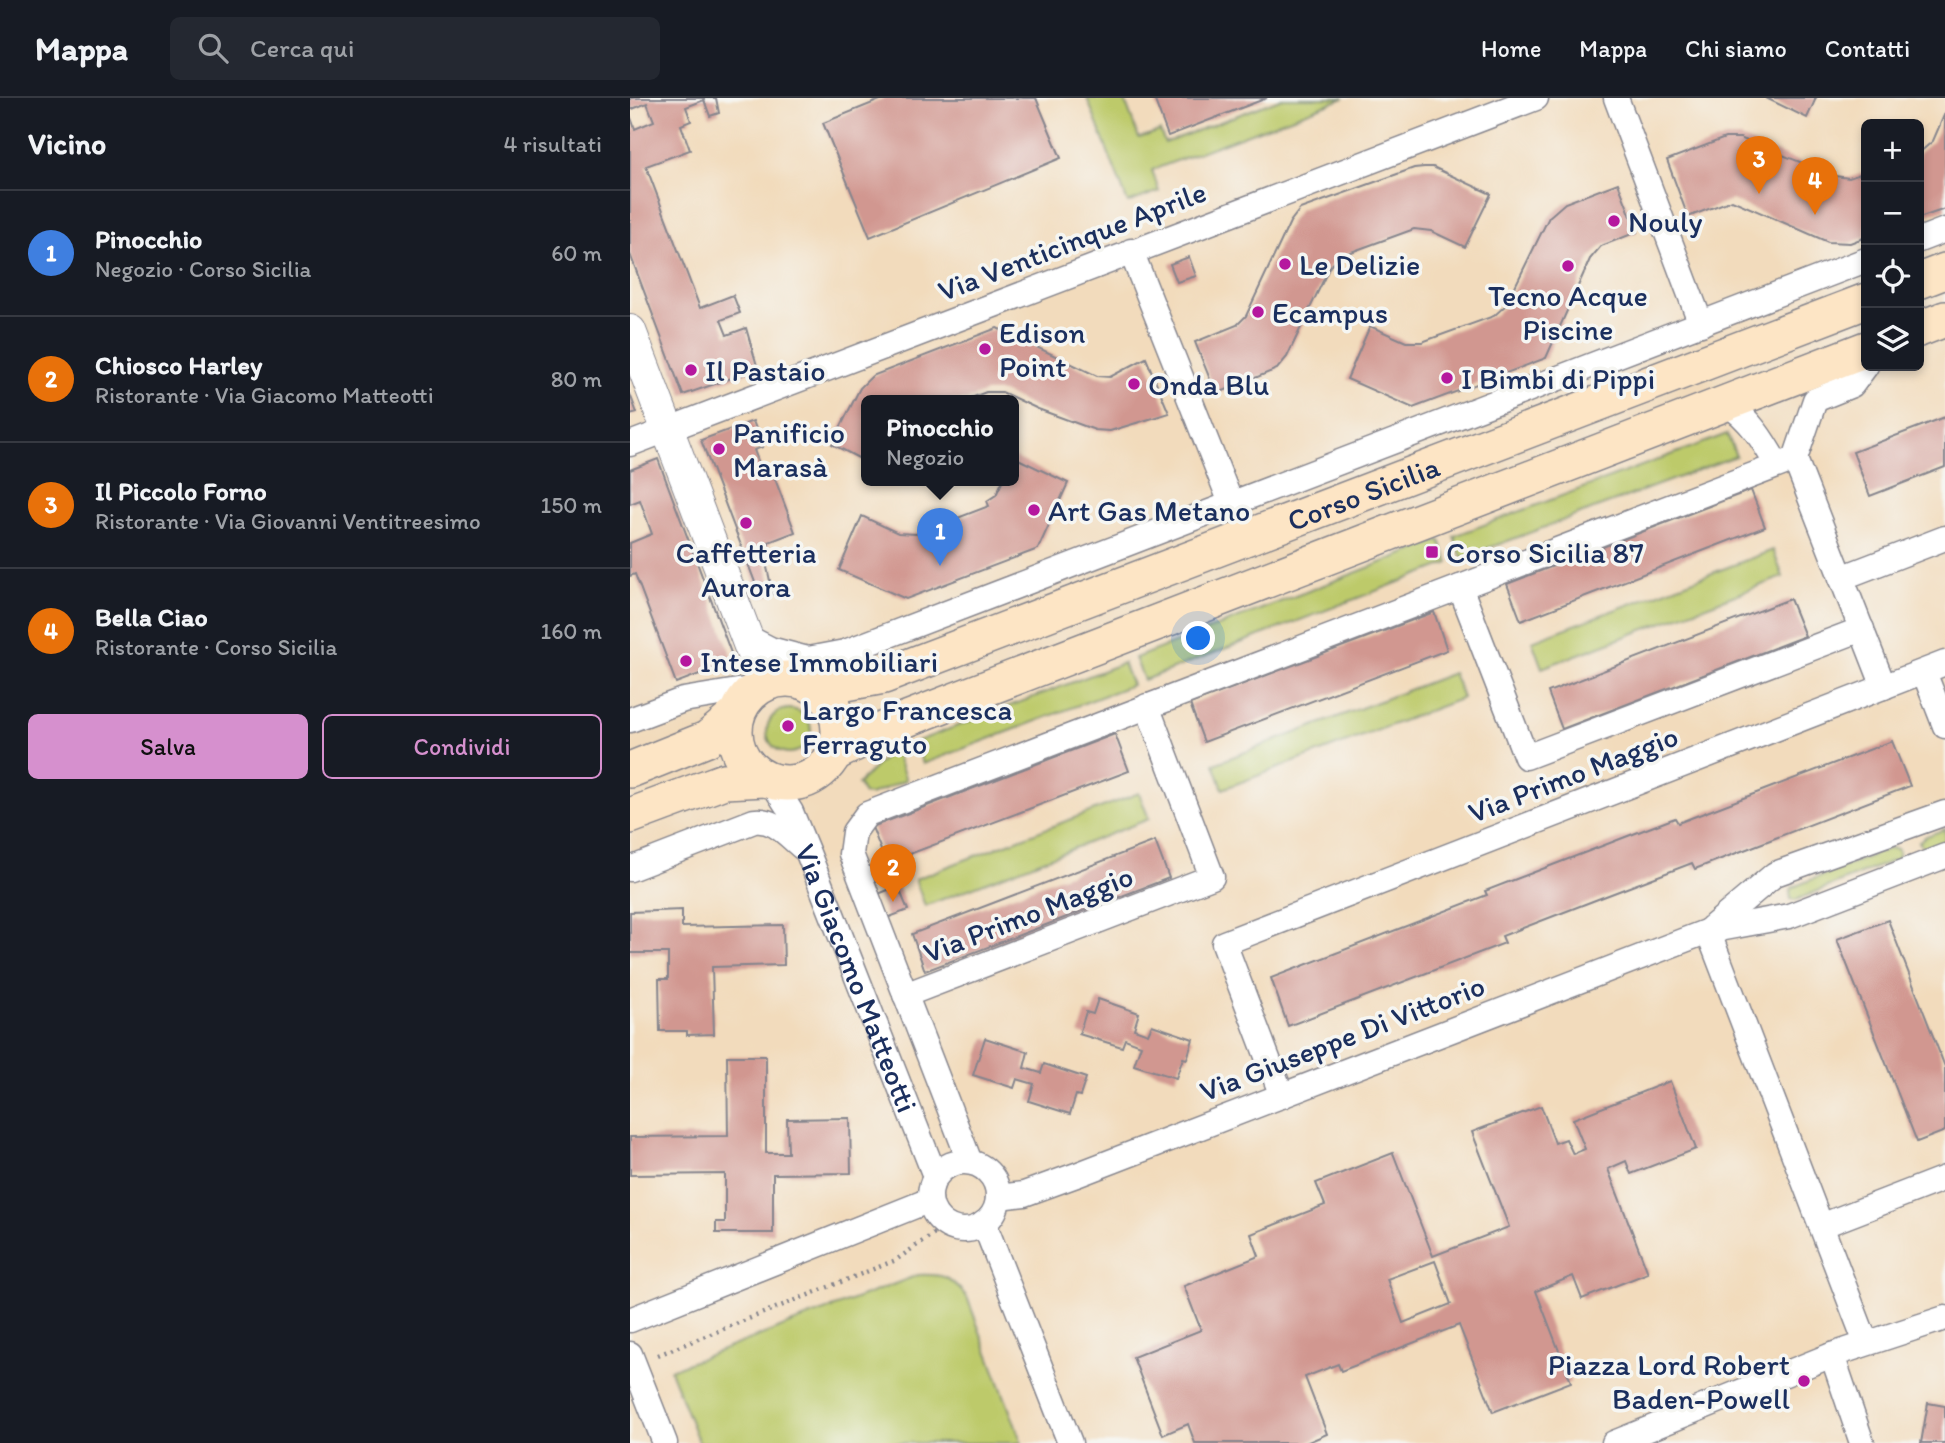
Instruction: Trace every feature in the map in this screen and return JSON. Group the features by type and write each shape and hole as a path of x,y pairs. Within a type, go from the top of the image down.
{"main road":[{"path":"1924,279 1945,271"},
{"name":"Corso Sicilia","path":"819,688 884,676 1858,304"},
{"path":"1924,327 1945,319"},
{"name":"Corso Sicilia","path":"835,753 900,722 1861,351"},
{"path":"630,770 707,739 753,695 783,678 803,680 819,688 831,701 838,718 840,736 835,753 825,769 809,780 790,784 769,780 724,782 630,816"},
{"path":"753,695 735,733 739,752 750,768 769,780"}],"street":[{"name":"Via Venticinque Aprile","path":"630,444 1536,98"},
{"path":"1616,98 1701,324"},
{"path":"1924,238 1945,230"},
{"path":"1131,251 1231,503"},
{"path":"747,636 770,649 808,659 845,652 1861,262"},
{"path":"1793,289 1858,304"},
{"path":"630,331 747,636 753,695 684,700 630,720"},
{"path":"1609,399 1644,345"},
{"path":"1147,706 1786,462 1815,400 1852,385 1862,371"},
{"path":"1726,403 1743,414 1786,462 1841,578 1884,687"},
{"path":"1841,578 1945,538"},
{"name":"Via Primo Maggio","path":"1460,587 1526,757 1862,629"},
{"path":"1934,668 1945,726"},
{"name":"Via Primo Maggio","path":"1282,1096 1224,943 1934,668"},
{"name":"Via Primo Maggio","path":"905,995 1212,877 1147,706"},
{"name":"Via Giacomo Matteotti","path":"970,1162 851,854 854,832 867,814 1147,706"},
{"name":"Via Giacomo Matteotti","path":"769,780 791,812 935,1176"},
{"name":"Via Giuseppe Di Vittorio","path":"1708,931 1775,874 1945,813"},
{"path":"630,869 754,821 764,820 778,827 808,853"},
{"name":"Via Giuseppe Di Vittorio","path":"998,1197 1024,1194 1708,931 1789,916 1945,856"},
{"path":"1708,931 1866,1343"},
{"path":"970,1162 987,1171 993,1179 998,1197 996,1207 984,1223 965,1230 947,1225 938,1219 930,1200 935,1176 946,1167 970,1162"},
{"path":"1821,1226 1945,1178"},
{"path":"630,1320 930,1200"},
{"path":"984,1223 1070,1443"},
{"path":"1614,1443 1832,1354 1945,1318"},
{"path":"1832,1354 1862,1443"},
{"path":"632,1359 664,1443"}],"path":[{"path":"632,1359 896,1260 947,1225"}],"green space":[{"path":"1087,98 1124,98 1139,138 1160,131 1165,143 1282,98 1344,98 1152,170 1159,191 1128,203"},
{"path":"1727,434 1736,456 1462,558 1454,536"},
{"path":"1440,540 1449,563 1144,680 1135,658"},
{"path":"1773,550 1783,577 1542,668 1532,641"},
{"path":"1123,663 1132,685 923,764 915,742"},
{"path":"1453,673 1463,698 1223,789 1214,764"},
{"path":"789,709 805,715 811,731 805,747 789,753 773,747 767,731 773,715"},
{"path":"894,748 906,780 870,795 864,794 858,784"},
{"path":"1139,793 1149,819 925,906 915,879"},
{"path":"1945,829 1945,844 1925,851 1919,842 1924,837"},
{"path":"1890,848 1899,852 1897,859 1796,900 1791,899 1790,891 1793,887"},
{"path":"918,1275 946,1278 967,1297 1022,1443 699,1443 670,1370"}],"building":[{"path":"630,98 716,98 719,113 710,116 704,100 686,107 691,121 681,125 690,150 646,166 700,308 733,295 740,313 721,320 727,335 746,328 758,369 683,395 630,254 630,115 635,129 654,121 647,103 630,110"},
{"path":"885,98 1036,98 1061,158 870,237 823,123"},
{"path":"1154,98 1267,98 1168,136"},
{"path":"1766,98 1816,98 1807,118"},
{"path":"1945,113 1945,209 1924,216 1924,149 1933,141"},
{"path":"1725,138 1740,138 1835,176 1849,178 1861,174 1861,239 1850,243 1828,242 1732,200 1688,217 1667,160"},
{"path":"1433,167 1491,194 1465,247 1431,231 1414,229 1343,255 1330,266 1287,357 1277,369 1216,394 1195,342 1237,325 1246,316 1290,222 1300,209 1414,168"},
{"path":"1618,183 1637,232 1601,246 1590,259 1546,358 1413,408 1347,379 1370,326 1406,342 1422,342 1494,316 1506,305 1549,217 1565,203"},
{"path":"1189,257 1196,276 1177,282 1170,264"},
{"path":"997,328 1097,376 1110,377 1146,358 1169,413 1110,431 1095,430 1038,409 1019,400 1019,395 1002,392 978,395 861,395 861,459 832,444 860,388 872,376"},
{"path":"630,394 637,413 630,415"},
{"path":"1945,417 1945,467 1870,496 1853,452"},
{"path":"753,421 763,447 754,450 763,474 772,471 795,532 769,542 766,563 773,594 761,598 701,440"},
{"path":"658,459 734,661 676,683 635,574 630,576 630,543 652,534 640,500 630,504 630,470"},
{"path":"1019,459 1068,483 1038,549 906,599 839,570 862,516 898,533 916,534 989,506 987,501 996,495 1000,486 1019,486"},
{"path":"1751,490 1765,527 1521,621 1507,584"},
{"path":"1790,599 1805,636 1562,729 1548,692"},
{"path":"1434,612 1447,650 1204,742 1190,704"},
{"path":"1115,734 1129,771 886,863 872,827"},
{"path":"1892,741 1910,786 1695,869 1692,863 1502,936 1505,943 1288,1026 1271,978 1487,895 1485,891 1675,818 1678,823"},
{"path":"1155,841 1169,878 925,971 912,934"},
{"path":"898,886 908,910 887,918 878,894"},
{"path":"682,910 682,927 783,925 784,965 712,967 714,1034 687,1035 687,1031 660,1031 659,979 668,979 668,953 630,953 630,912"},
{"path":"1888,920 1945,1067 1945,1131 1917,1142 1837,939"},
{"path":"1098,999 1139,1013 1134,1029 1148,1034 1152,1025 1193,1039 1187,1059 1183,1058 1176,1078 1134,1065 1141,1045 1125,1039 1122,1047 1079,1034 1086,1012 1093,1014"},
{"path":"985,1038 1028,1052 1024,1068 1041,1073 1044,1064 1086,1078 1080,1096 1076,1095 1070,1114 1029,1101 1034,1084 1017,1079 1014,1088 973,1075"},
{"path":"727,1056 766,1056 766,1153 788,1153 787,1119 850,1118 851,1173 773,1174 773,1233 716,1233 716,1222 725,1222 725,1174 630,1175 630,1137 728,1136"},
{"path":"1670,1081 1696,1149 1631,1174 1626,1161 1608,1169 1648,1273 1582,1299 1573,1276 1536,1291 1571,1382 1493,1412 1459,1325 1341,1371 1338,1364 1305,1377 1327,1434 1306,1443 1195,1443 1188,1424 1163,1435 1133,1357 1201,1330 1184,1286 1259,1256 1251,1234 1325,1205 1316,1183 1393,1153 1433,1256 1509,1227 1472,1132 1541,1106 1555,1143 1566,1139 1573,1154 1585,1149 1573,1119","holes":["1435,1261 1451,1304 1403,1323 1387,1279"]},
{"path":"1928,1403 1945,1406 1945,1443 1921,1443"}],"place":[{"name":"Il Piccolo Forno","path":"1759,194"},
{"name":"Bella Ciao","path":"1815,215"},
{"name":"Nouly","path":"1614,221"},
{"name":"Le Delizie","path":"1285,264"},
{"name":"Tecno Acque Piscine","path":"1568,266"},
{"name":"Ecampus","path":"1258,312"},
{"name":"Edison Point","path":"985,349"},
{"name":"Il Pastaio","path":"691,370"},
{"name":"I Bimbi di Pippi","path":"1447,378"},
{"name":"Onda Blu","path":"1134,384"},
{"name":"Panificio Marasà","path":"719,449"},
{"name":"Art Gas Metano","path":"1034,510"},
{"name":"Caffetteria Aurora","path":"746,523"},
{"name":"Corso Sicilia 87","path":"1432,552"},
{"name":"Pinocchio","path":"940,566"},
{"name":"Intese Immobiliari","path":"686,661"},
{"name":"Largo Francesca Ferraguto","path":"788,726"},
{"name":"Chiosco Harley","path":"893,902"},
{"name":"Piazza Lord Robert Baden-Powell","path":"1804,1381"}]}
